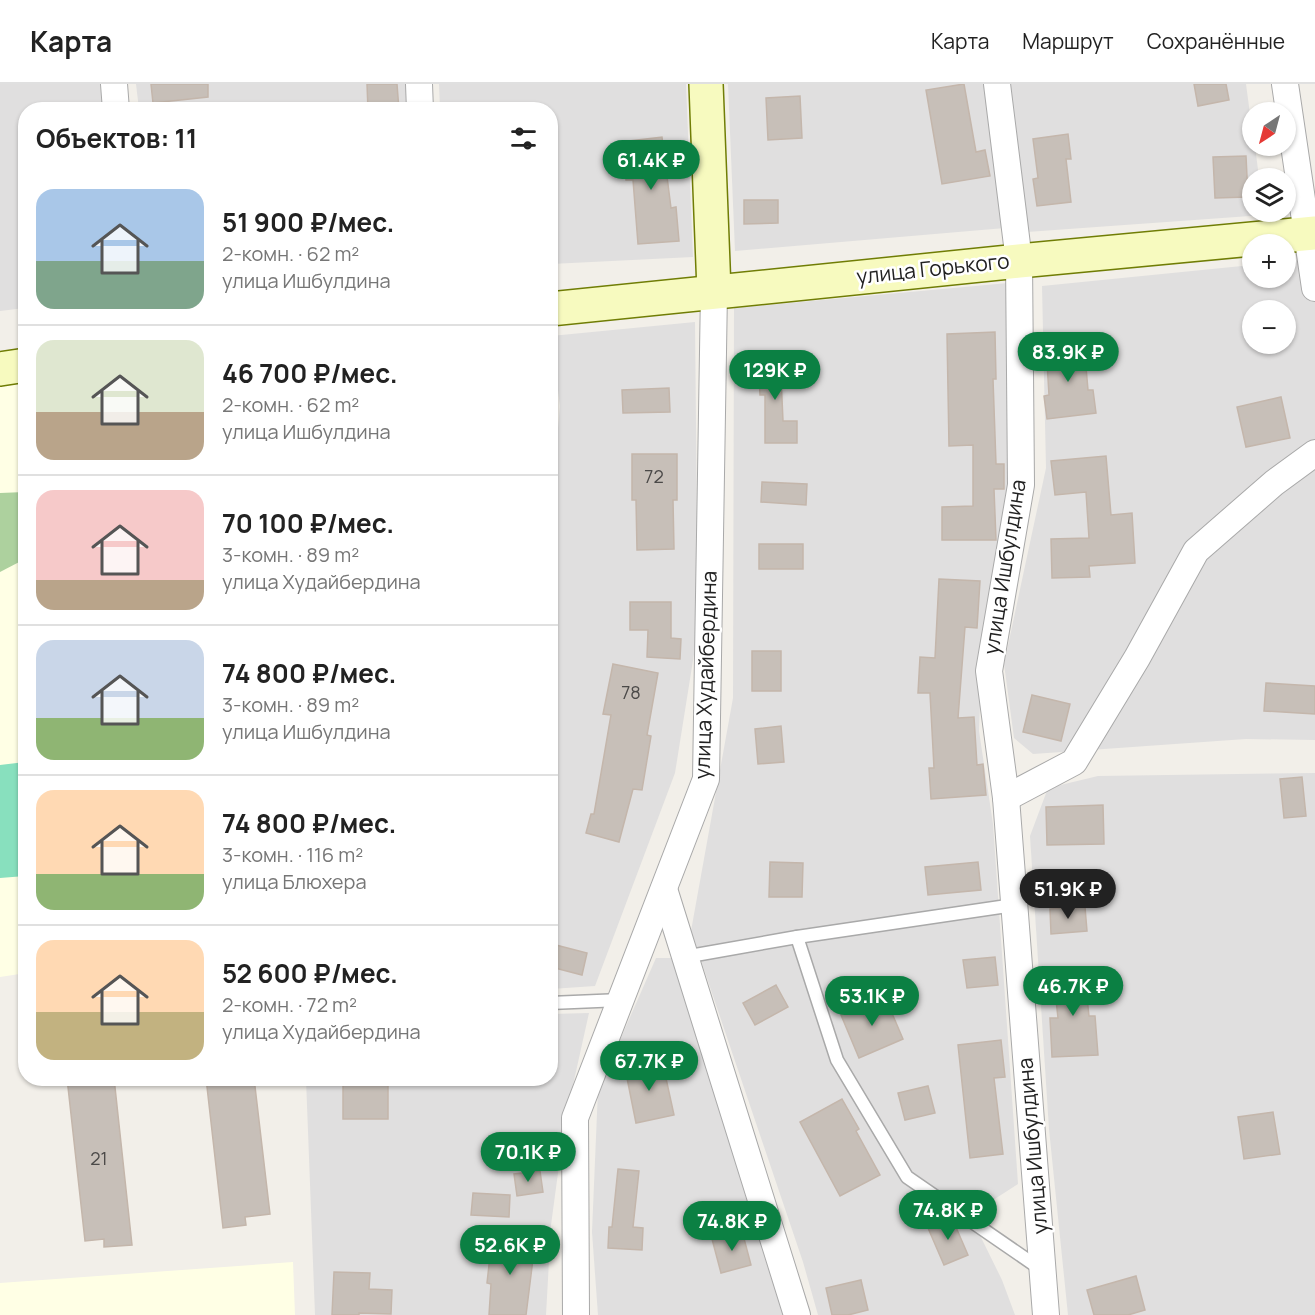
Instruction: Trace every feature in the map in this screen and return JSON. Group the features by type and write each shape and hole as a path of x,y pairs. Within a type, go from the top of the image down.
{"main road":[{"name":"улица Худайбердина","path":"706,84 714,291"},
{"name":"улица Горького","path":"558,308 1312,233"},
{"path":"0,369 18,366"}],"street":[{"path":"114,84 115,102"},
{"path":"419,84 420,102"},
{"name":"улица Ишбулдина","path":"997,84 1018,261 1021,485 989,671 1006,798 1046,1315"},
{"path":"1285,84 1312,233 1315,288"},
{"name":"улица Худайбердина","path":"576,1315 575,1118 706,779 714,291"},
{"path":"1006,798 1074,762 1137,658 1196,551 1274,483 1315,453"},
{"path":"663,889 797,1315"}],"lane":[{"path":"684,957 797,937 1014,905"},
{"path":"797,937 837,1060 907,1178 1043,1270"},
{"path":"558,1003 621,1000"}],"shaded area":[{"path":"0,84 100,84 102,102 18,102 18,309 0,311"},
{"path":"136,84 408,84 409,102 138,102"},
{"path":"439,84 686,84 693,257 558,264 558,102 440,102"},
{"path":"728,84 987,84 1005,228 735,251"},
{"path":"1010,84 1246,84 1248,102 1242,102 1242,156 1256,156 1258,168 1242,168 1242,217 1027,232"},
{"path":"1315,259 1315,740 1246,739 1033,754 1014,738 1004,664 1046,468 1042,286 1242,266 1242,288 1296,288 1296,260"},
{"path":"1008,283 1013,439 1003,586 982,655 979,731 993,824 1018,1184 970,1215 1002,1280 1015,1315 818,1315 803,1262 691,931 733,698 734,308"},
{"path":"695,322 698,629 675,773 595,986 558,989 558,428 560,406 558,335"},
{"path":"18,381 18,974 0,977 0,382"},
{"path":"1315,773 1315,1315 1068,1315 1049,1129 1030,836 1048,788 1098,776"},
{"path":"656,958 677,958 789,1315 598,1315 592,1232 598,1090"},
{"path":"589,1013 565,1121 551,1225 546,1315 315,1315 306,1086 558,1086 558,1014"},
{"path":"293,1262 295,1315 0,1315 0,1283"}],"green space":[{"path":"18,492 18,563 0,572 0,493"},
{"path":"18,763 18,877 0,878 0,765"}],"building":[{"path":"151,84 208,84 208,97 153,102"},
{"path":"367,84 397,84 398,102 368,102"},
{"path":"964,84 976,152 985,150 990,176 942,184 926,90"},
{"path":"1194,84 1226,84 1229,100 1198,106"},
{"path":"800,96 802,138 768,140 766,98"},
{"path":"1068,134 1071,159 1066,159 1071,202 1037,206 1033,179 1038,178 1033,139"},
{"path":"662,137 671,208 676,207 679,241 638,244 633,180 626,180 621,142"},
{"path":"1246,156 1247,168 1242,168 1242,197 1215,198 1213,157"},
{"path":"744,200 778,200 778,223 744,224"},
{"path":"995,332 996,379 993,379 996,464 1004,464 1004,489 994,489 996,540 942,540 942,507 973,506 973,445 949,446 947,334"},
{"path":"1084,344 1088,390 1093,390 1096,413 1047,419 1044,396 1049,395 1046,346"},
{"path":"780,353 783,421 797,421 797,443 765,443 765,395 760,395 758,354"},
{"path":"669,388 670,412 623,413 622,390"},
{"path":"1281,397 1290,438 1246,447 1237,407"},
{"path":"632,454 677,454 677,500 673,500 674,549 637,550 636,500 632,500"},
{"path":"1106,456 1111,515 1132,513 1135,563 1089,566 1090,577 1052,578 1051,539 1089,538 1086,492 1055,495 1051,461"},
{"path":"762,482 807,484 806,505 761,502"},
{"path":"759,544 803,544 803,569 759,569"},
{"path":"939,579 980,581 977,628 965,627 958,718 974,717 977,765 983,764 986,795 931,799 929,768 934,768 930,693 918,693 920,657 935,658"},
{"path":"630,602 671,602 671,638 681,639 680,659 647,657 648,630 630,630"},
{"path":"752,651 781,651 781,691 752,691"},
{"path":"613,664 658,673 647,735 651,736 642,790 633,789 619,842 586,833 591,814 594,814 611,715 603,714"},
{"path":"1266,683 1315,686 1315,714 1264,711"},
{"path":"1032,695 1070,704 1061,741 1023,732"},
{"path":"781,726 784,762 758,764 755,729"},
{"path":"1302,777 1306,816 1284,818 1280,779"},
{"path":"1103,805 1104,844 1047,845 1046,807"},
{"path":"770,862 803,863 802,897 769,897"},
{"path":"978,862 981,890 928,895 925,867"},
{"path":"1085,907 1087,931 1051,934 1050,909"},
{"path":"558,946 587,953 582,975 558,969"},
{"path":"995,957 998,985 967,988 963,960"},
{"path":"1084,969 1089,1016 1095,1016 1098,1055 1052,1057 1050,1018 1058,1018 1053,972"},
{"path":"776,985 788,1007 755,1025 743,1003"},
{"path":"885,997 903,1039 859,1058 841,1015"},
{"path":"1001,1040 1005,1077 994,1078 1003,1154 970,1158 958,1045"},
{"path":"662,1060 674,1115 636,1123 625,1068"},
{"path":"68,1086 115,1086 132,1245 104,1247 104,1239 85,1241"},
{"path":"207,1086 255,1086 270,1214 245,1217 246,1225 223,1228"},
{"path":"343,1086 388,1086 388,1119 343,1119"},
{"path":"928,1086 935,1113 905,1120 898,1093"},
{"path":"842,1099 880,1175 840,1196 800,1122"},
{"path":"1273,1112 1280,1154 1244,1159 1238,1117"},
{"path":"618,1169 639,1171 633,1227 643,1228 642,1250 608,1248"},
{"path":"540,1171 543,1192 517,1196 514,1174"},
{"path":"473,1193 510,1195 509,1217 471,1215"},
{"path":"952,1218 968,1255 944,1265 928,1228"},
{"path":"742,1231 751,1265 721,1273 712,1239"},
{"path":"492,1238 535,1243 526,1315 489,1315 491,1284 487,1283"},
{"path":"334,1272 370,1273 369,1289 392,1290 391,1314 332,1315"},
{"path":"1136,1276 1145,1310 1128,1315 1094,1315 1087,1290"},
{"path":"861,1280 868,1310 848,1315 832,1315 826,1288"}]}
